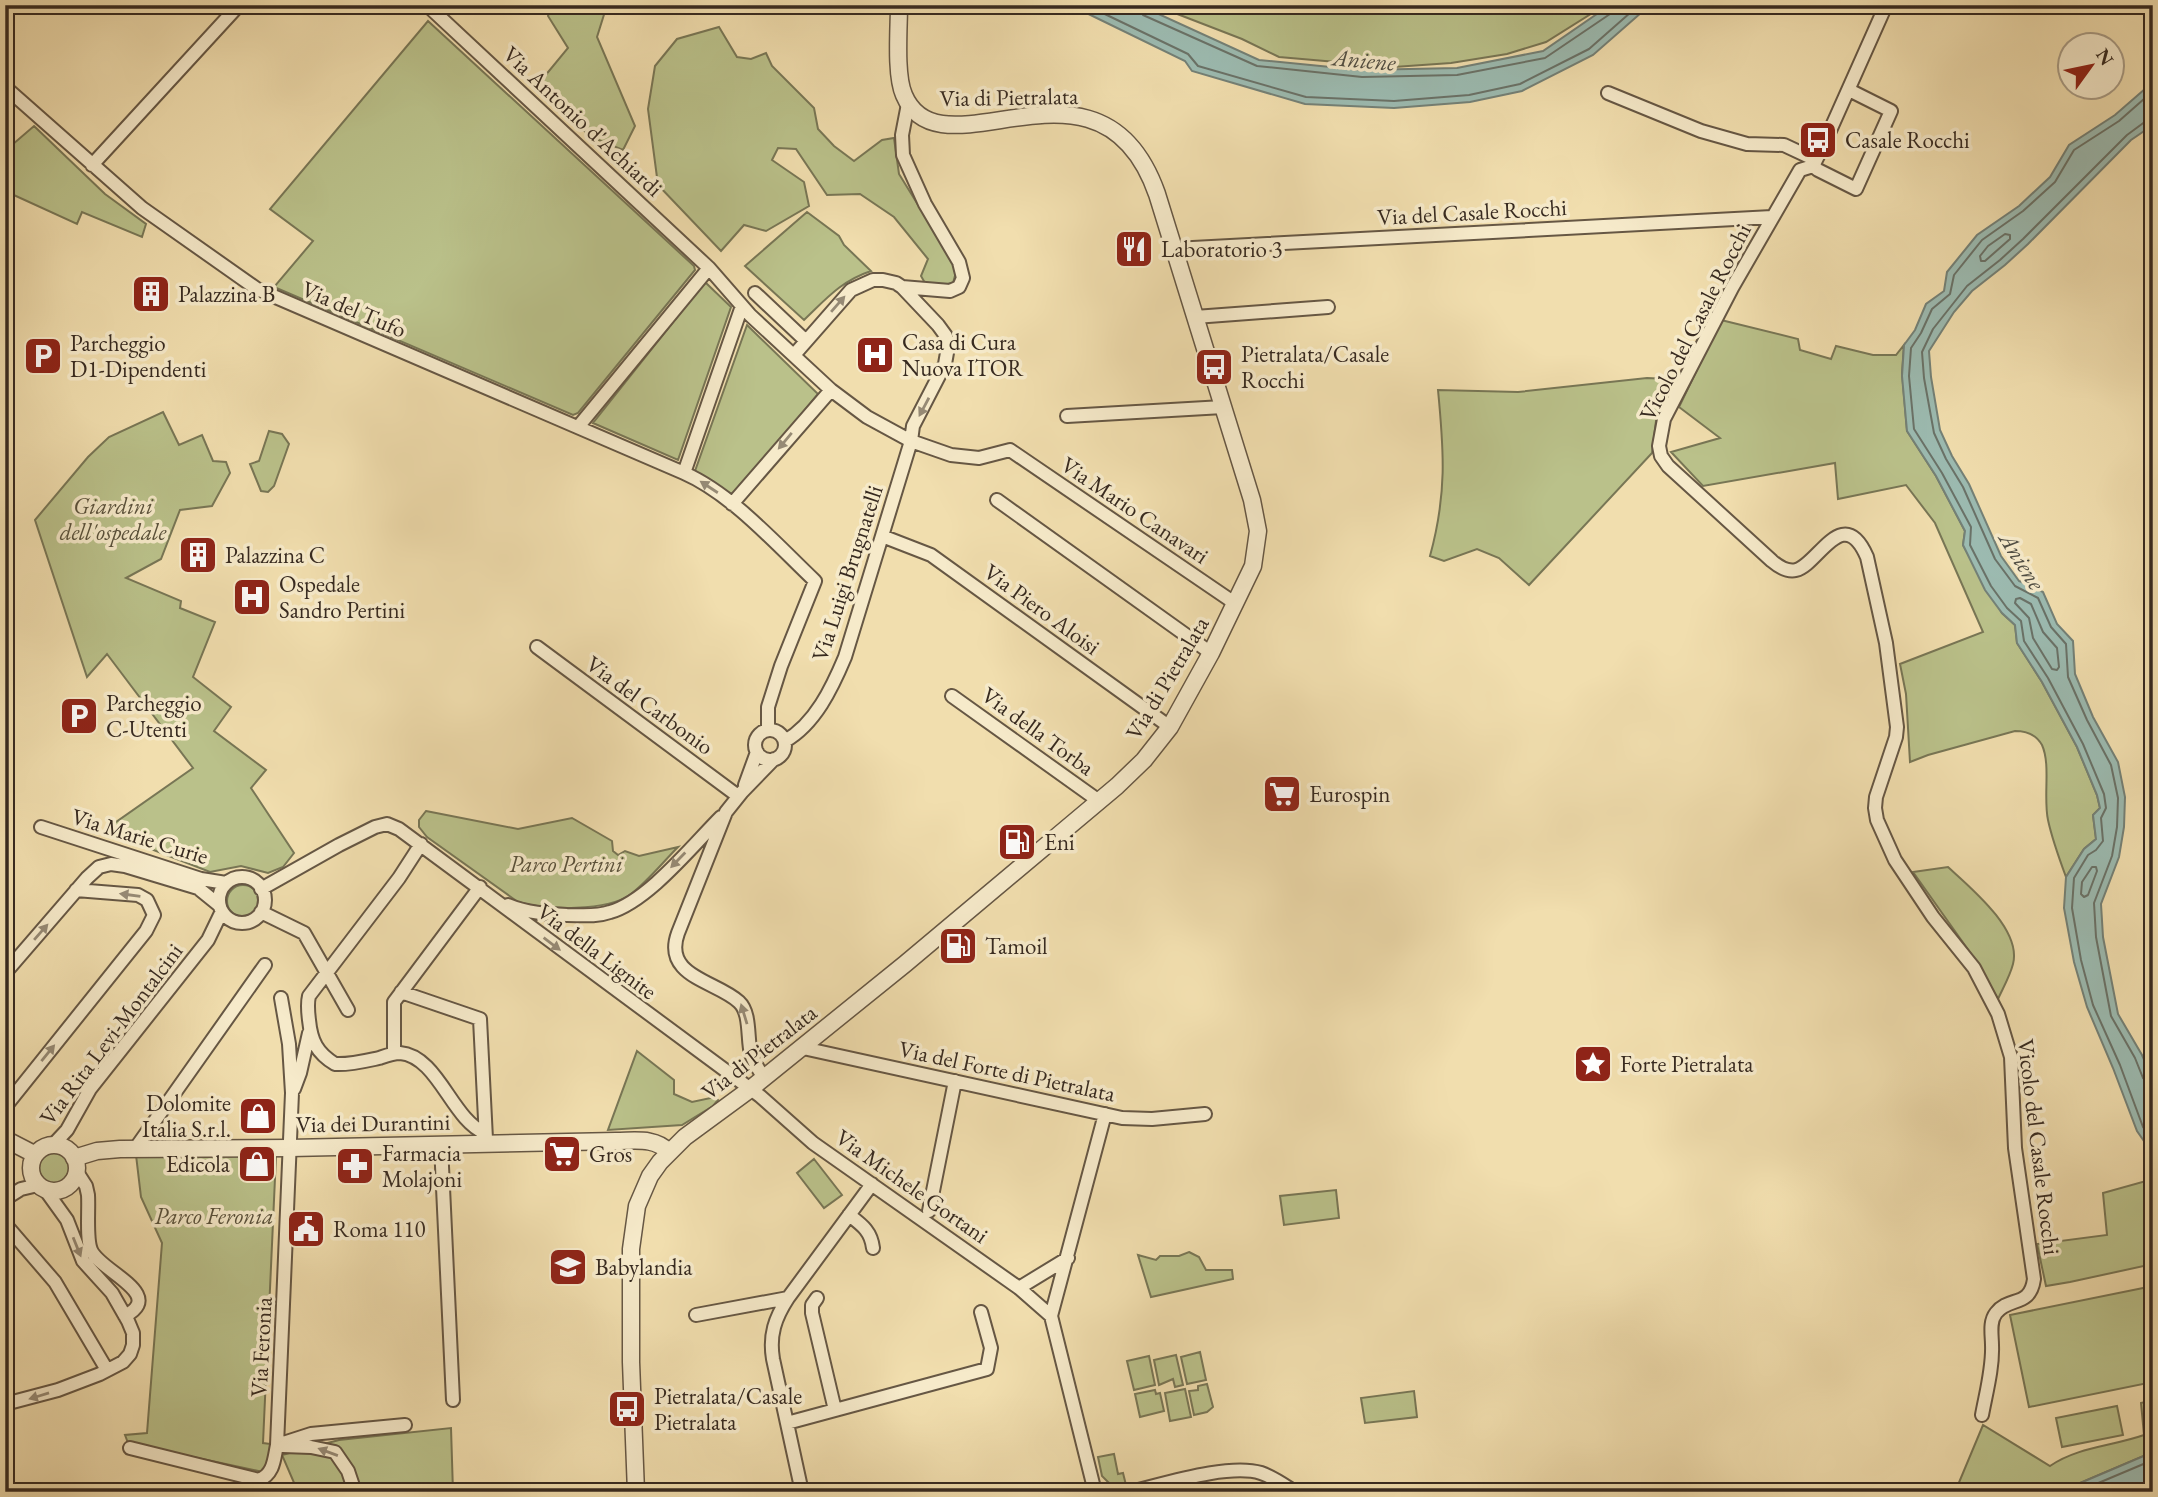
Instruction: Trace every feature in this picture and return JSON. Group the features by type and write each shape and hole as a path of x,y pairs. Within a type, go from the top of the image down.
{"street":[{"path":"92,164 239,5"},
{"name":"Via Antonio d'Achiardi","path":"427,5 709,268 741,306 831,390 867,417 911,442 965,457 984,457 1010,450"},
{"name":"Via di Pietralata","path":"636,1492 631,1362 632,1238 640,1197 650,1176 669,1152 699,1126 803,1048 1139,766 1170,727 1211,653 1253,566 1258,531 1252,500 1155,188 1147,170 1128,144 1114,131 1084,117 1035,115 966,125 943,125 920,117 908,104 900,84 899,5"},
{"name":"Vicolo del Casale Rocchi","path":"1886,5 1814,163 1800,170 1772,217 1664,419 1659,452 1668,466 1783,568 1801,568 1825,544 1842,536 1850,536 1867,557 1886,643 1897,727 1877,797 1877,820 1895,860 1982,982 1998,1014 2011,1057 2015,1148 2034,1279 2028,1295 1999,1310 1994,1317 1982,1415"},
{"name":"Via del Tufo","path":"5,87 142,208 257,289 684,473 733,504 816,581 774,687 767,710 768,730"},
{"path":"1608,93 1701,131 1747,144 1784,145 1814,163 1818,170 1856,188 1891,111 1849,90"},
{"path":"794,355 855,287 878,280 893,282 902,287 950,291 959,287 963,278 960,262 925,204 902,155 902,135 908,104"},
{"name":"Via del Casale Rocchi","path":"1174,249 1772,217"},
{"path":"578,427 709,268"},
{"name":"Via Luigi Brugnatelli","path":"785,741 814,714 845,657 911,442 913,426 946,364 948,347 942,330 902,287"},
{"path":"755,293 806,341"},
{"path":"684,473 741,306"},
{"path":"1195,317 1328,307"},
{"path":"733,504 831,390"},
{"path":"1067,416 1223,407"},
{"name":"Via Mario Canavari","path":"1010,450 1236,604"},
{"path":"997,500 1211,653"},
{"name":"Via Piero Aloisi","path":"882,537 931,555 1170,727"},
{"name":"Via del Carbonio","path":"537,648 740,794"},
{"name":"Via della Torba","path":"952,695 1098,801"},
{"path":"499,901 523,911 591,916 607,914 626,906 644,894 783,752 785,741 779,733 768,730 757,738 757,752 740,794"},
{"path":"757,752 763,757 774,759"},
{"path":"726,812 678,933 675,950 680,962 694,977 735,999 742,1006 752,1056 764,1078"},
{"name":"Via della Lignite","path":"261,889 339,845 383,824 399,829 750,1090"},
{"name":"Via Marie Curie","path":"41,827 201,879 226,883"},
{"path":"292,1093 300,1073 310,1031 308,999 421,844"},
{"path":"5,973 99,867 111,864 125,866 198,888 229,920 241,923 253,921 261,912 265,901 261,889 254,881 243,877 226,883 220,894 220,908"},
{"path":"394,1053 394,1002 480,887"},
{"path":"5,1107 150,925 154,915 147,900 138,895 76,890"},
{"name":"Via Rita Levi-Montalcini","path":"53,1145 64,1135 90,1089 208,940 220,908"},
{"path":"261,912 304,933 348,1010"},
{"path":"528,926 529,918 537,913"},
{"path":"135,1149 265,965"},
{"path":"401,992 480,1019 486,1138"},
{"path":"281,998 289,1044 292,1093"},
{"path":"310,1031 317,1049 335,1064 366,1061 394,1053 409,1056 423,1065 473,1127 486,1138"},
{"name":"Via del Forte di Pietralata","path":"803,1048 1105,1114 1145,1119 1205,1114"},
{"path":"929,1211 955,1081"},
{"name":"Via Michele Gortani","path":"750,1090 813,1143 1019,1288 1051,1316"},
{"name":"Via Feronia","path":"130,1448 259,1480 265,1478 273,1465 277,1445 292,1093"},
{"path":"1095,1492 1051,1316 1105,1114"},
{"name":"Via dei Durantini","path":"41,1186 56,1191 65,1188 73,1181 76,1165 103,1150 441,1145 486,1138 645,1141 657,1142 669,1152"},
{"path":"5,1139 34,1154"},
{"path":"441,1145 453,1400"},
{"path":"5,1405 58,1390 107,1370 122,1362 132,1348 133,1333 125,1316 107,1287 83,1261 66,1220 31,1169 34,1154 46,1146 64,1147 76,1165 88,1195 91,1250 100,1263 130,1284 138,1297 138,1306 125,1316"},
{"path":"802,1492 773,1359 771,1337 778,1312 872,1184"},
{"path":"5,1199 21,1189 41,1186"},
{"path":"849,1215 872,1237 873,1248"},
{"path":"5,1224 59,1286 107,1370"},
{"path":"1019,1288 1068,1258"},
{"path":"696,1315 788,1298"},
{"path":"817,1298 812,1305 812,1313 835,1410"},
{"path":"787,1423 987,1369 991,1348 981,1312"},
{"path":"277,1445 311,1434 405,1425"},
{"path":"277,1445 335,1452 348,1471 355,1492"},
{"path":"1130,1492 1226,1471 1245,1470 1264,1474 1295,1492"}],"green space":[{"path":"552,5 607,5 597,37 635,126 623,150 591,137 535,88 568,48 548,16"},
{"path":"1154,5 1605,5 1546,42 1507,54 1451,63 1394,67 1279,57 1242,39"},
{"path":"428,21 694,266 695,270 578,413 573,415 274,287 313,241 270,209"},
{"path":"719,27 737,57 751,59 766,53 772,66 814,108 818,129 854,161 882,140 894,138 899,174 952,260 956,272 953,283 925,283 921,276 928,259 894,217 860,194 827,195 796,149 778,148 772,160 804,182 809,206 766,231 744,225 721,251 658,185 648,109 655,66 677,39"},
{"path":"34,126 105,194 146,224 142,237 82,212 77,224 5,191 5,151"},
{"path":"807,212 839,236 844,245 871,271 842,285 804,320 745,266"},
{"path":"705,282 731,307 678,460 593,423"},
{"path":"1721,320 1798,339 1800,350 1831,359 1836,346 1873,355 1896,355 1904,345 1902,373 1907,431 1936,476 1965,531 1963,545 2002,613 2015,625 2017,643 2042,682 2077,747 2097,795 2100,808 2093,815 2096,839 2084,849 2066,877 2048,820 2045,753 2040,741 2034,736 2015,731 1910,762 1906,694 1900,664 1983,632 1935,523 1906,485 1838,499 1835,463 1703,486 1671,452 1720,438 1679,407"},
{"path":"747,325 818,394 734,496 695,471"},
{"path":"1647,378 1667,379 1656,421 1652,453 1529,585 1499,558 1477,549 1444,561 1430,556 1439,513 1443,473 1438,390 1518,392"},
{"name":"Giardini dell'ospedale","path":"163,412 179,445 202,435 213,461 226,462 230,473 212,506 180,510 161,559 126,578 181,601 180,608 215,622 193,677 231,707 214,731 266,770 251,788 294,853 283,867 268,873 241,866 210,872 107,832 109,827 193,768 107,654 87,677 35,520 88,457 109,437"},
{"path":"269,431 282,434 289,444 274,486 268,492 261,491 250,464 259,461"},
{"name":"Parco Pertini","path":"426,811 518,829 572,818 612,841 613,851 618,855 625,851 639,856 678,847 631,894 620,900 576,908 530,905 518,902 427,837 419,827 419,820"},
{"path":"1948,867 1992,911 2010,937 2014,951 2013,964 1998,999 1969,951 1913,872"},
{"path":"243,885 254,890 259,901 254,912 243,917 232,912 227,901 232,890"},
{"path":"637,1051 674,1080 674,1094 692,1102 715,1097 718,1100 682,1125 608,1130"},
{"path":"54,1153 60,1154 68,1162 68,1174 60,1182 54,1183 48,1182 40,1174 39,1168 40,1162 48,1154"},
{"name":"Parco Feronia","path":"136,1155 276,1156 263,1443 271,1444 263,1472 128,1443 125,1435 147,1433 162,1243 141,1197"},
{"path":"814,1159 842,1195 824,1208 797,1173"},
{"path":"2153,1179 2153,1264 2046,1286 2037,1244 2107,1235 2103,1193"},
{"path":"1336,1190 1339,1218 1284,1225 1280,1196"},
{"path":"1189,1252 1199,1257 1206,1270 1232,1270 1233,1279 1151,1297 1138,1255 1156,1260 1160,1256 1179,1256"},
{"path":"2153,1286 2153,1382 2029,1407 2010,1315"},
{"path":"1200,1352 1206,1380 1187,1384 1181,1357"},
{"path":"1176,1355 1183,1385 1175,1387 1173,1379 1159,1385 1154,1360"},
{"path":"1149,1356 1155,1385 1134,1390 1127,1361"},
{"path":"1207,1384 1213,1407 1207,1412 1194,1415 1189,1391 1198,1390 1198,1386"},
{"path":"1185,1389 1191,1417 1170,1421 1165,1393"},
{"path":"1155,1390 1156,1394 1160,1393 1164,1411 1140,1417 1135,1394"},
{"path":"1414,1391 1417,1417 1365,1423 1361,1398"},
{"path":"2153,1400 2153,1452 2059,1492 1955,1492 1983,1425 2050,1466 2083,1451 2144,1435 2141,1403"},
{"path":"2117,1406 2123,1435 2062,1447 2056,1418"},
{"path":"451,1428 453,1492 298,1492 282,1455 339,1440"},
{"path":"1114,1454 1118,1474 1123,1473 1126,1485 1112,1486 1102,1476 1098,1457"}],"water":[{"path":"1070,5 1139,5 1259,60 1361,70 1457,68 1543,51 1610,5 1650,5 1593,55 1522,91 1470,102 1394,108 1305,104 1192,71 1185,61"},
{"path":"2153,82 2153,125 2131,140 2028,244 1972,291 1954,312 1929,351 1940,430 1969,484 2001,556 2019,581 2043,592 2057,624 2073,641 2075,674 2093,717 2118,762 2125,797 2124,827 2119,857 2101,904 2103,937 2118,1014 2153,1080 2153,1154 2137,1131 2087,1007 2074,962 2064,908 2066,877 2084,849 2096,839 2093,815 2100,808 2097,795 2077,747 2042,682 2017,643 2015,625 1985,590 1963,545 1965,531 1936,476 1907,431 1902,376 1904,345 1915,330 1926,304 1944,291 1947,272 1977,235 2019,206 2050,177 2069,145 2115,115"},
{"path":"2153,1452 2153,1483 2129,1492 2059,1492"}],"place":[{"name":"Casale Rocchi","path":"1818,140"},
{"name":"Laboratorio 3","path":"1134,249"},
{"name":"Palazzina B","path":"151,294"},
{"name":"Casa di Cura Nuova ITOR","path":"875,355"},
{"name":"Parcheggio D1-Dipendenti","path":"43,356"},
{"name":"Pietralata/Casale Rocchi","path":"1214,367"},
{"name":"Palazzina C","path":"198,555"},
{"name":"Ospedale Sandro Pertini","path":"252,597"},
{"name":"Parcheggio C-Utenti","path":"79,716"},
{"name":"Eurospin","path":"1282,794"},
{"name":"Eni","path":"1017,842"},
{"name":"Tamoil","path":"958,946"},
{"name":"Forte Pietralata","path":"1593,1064"},
{"name":"Dolomite Italia S.r.l.","path":"258,1116"},
{"name":"Gros","path":"562,1154"},
{"name":"Edicola","path":"257,1164"},
{"name":"Farmacia Molajoni","path":"355,1166"},
{"name":"Roma 110","path":"306,1229"},
{"name":"Babylandia","path":"568,1267"},
{"name":"Pietralata/Casale Pietralata","path":"627,1409"}],"water label":[{"name":"Aniene","path":"1364,60"},
{"name":"Aniene","path":"2022,561"}]}
